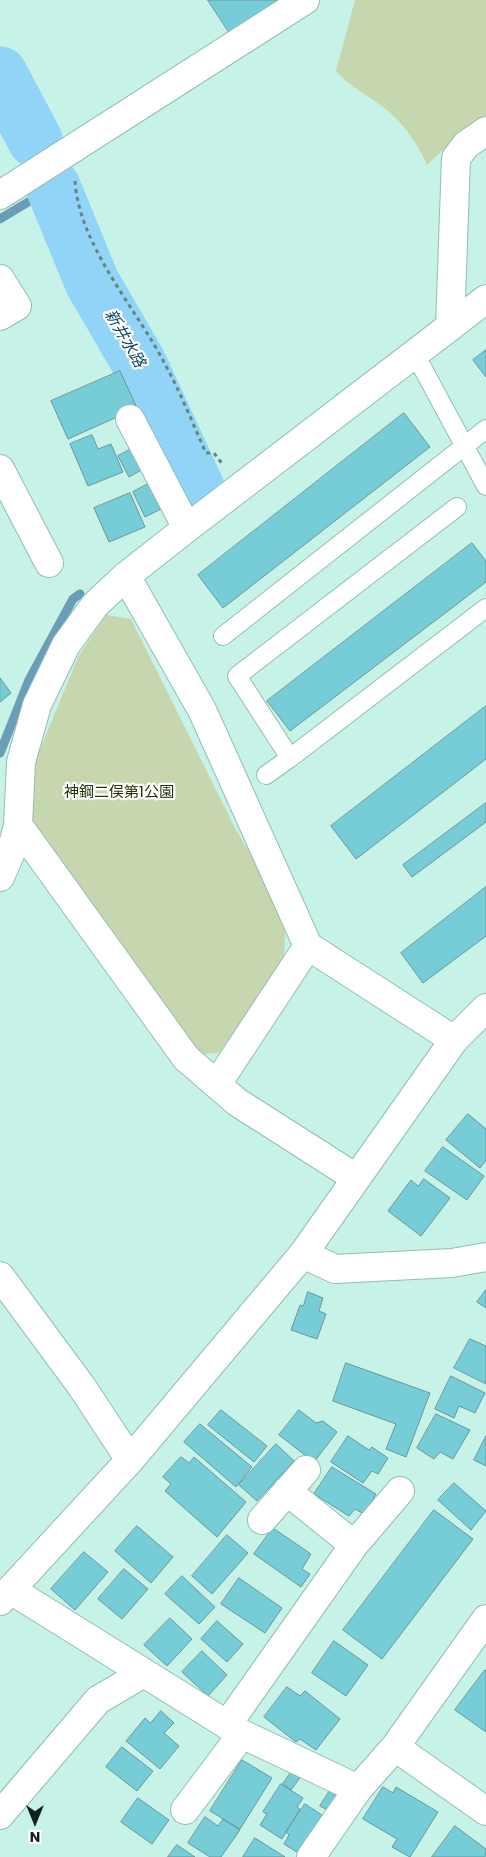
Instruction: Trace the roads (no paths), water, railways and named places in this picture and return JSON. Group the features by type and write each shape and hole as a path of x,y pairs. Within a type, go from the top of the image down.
{"street":[{"path":"0,195 305,0"},
{"path":"450,327 456,158 466,145 486,131"},
{"path":"0,279 17,306 0,316"},
{"path":"0,877 11,852 18,825 21,762 37,705 66,645 95,605 126,576 187,528 486,299"},
{"path":"130,420 187,528"},
{"path":"0,469 49,562"},
{"path":"126,576 202,710 308,946 454,1040"},
{"path":"18,825 186,1058 237,1102 356,1178"},
{"path":"217,1084 308,946"},
{"path":"358,1789 235,1729 144,1673 5,1595 130,1460 303,1254 454,1040 486,1008"},
{"path":"303,1254 335,1269 452,1263 486,1258"},
{"path":"0,1276 82,1388 130,1460"},
{"path":"262,1520 306,1470"},
{"path":"287,1491 354,1545"},
{"path":"185,1810 354,1545 400,1491"},
{"path":"311,1857 358,1789 395,1747 486,1619"},
{"path":"0,1815 98,1700 144,1673"},
{"path":"395,1747 486,1810"}],"lane":[{"path":"415,354 486,486"},
{"path":"223,636 486,429"},
{"path":"290,758 237,676 457,507"},
{"path":"266,775 486,608"}],"waterway":[{"name":"新井水路","path":"0,74 35,140"},
{"path":"0,219 53,187"},
{"name":"新井水路","path":"53,187 92,282 139,363 198,490"},
{"path":"0,753 29,680 73,599 80,594"}],"park label":[{"name":"神鋼二俣第1公園","path":"119,793"}]}
